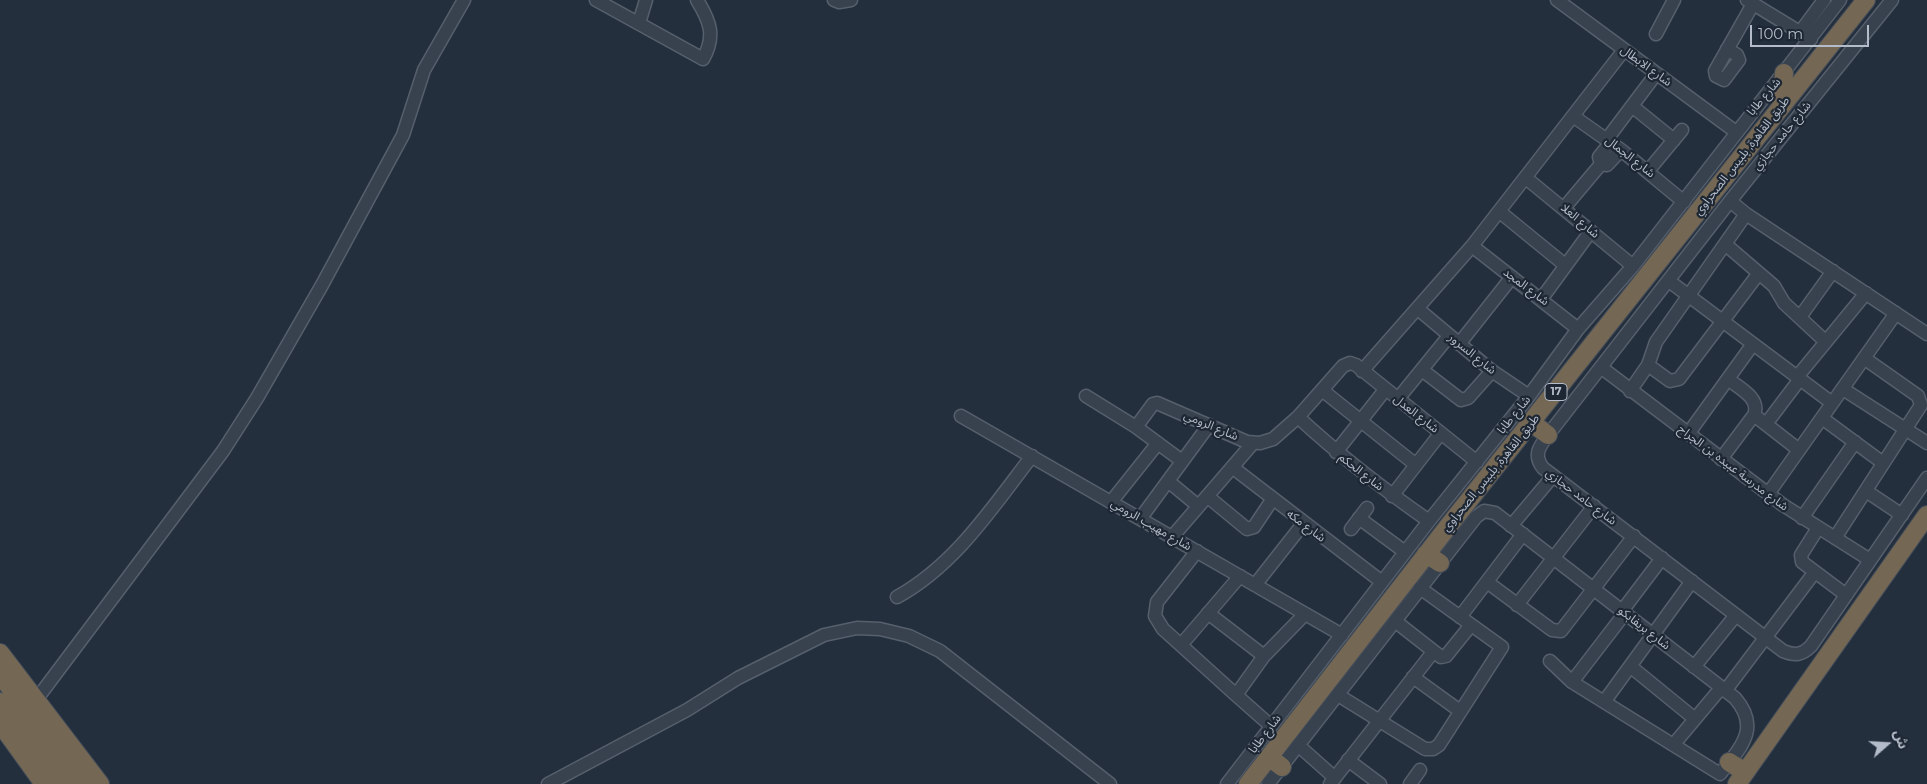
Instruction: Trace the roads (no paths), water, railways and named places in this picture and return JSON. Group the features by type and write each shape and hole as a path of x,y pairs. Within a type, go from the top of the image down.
{"highway":[{"name":"طريق القاهرة, بلبيس الصحراوي","path":"1248,784 1275,762 1433,558 1532,423 1866,0"},
{"path":"1781,107 1784,73"},
{"path":"1532,423 1548,435"},
{"path":"1725,768 1741,778 1927,515"},
{"path":"0,653 100,784"},
{"path":"0,674 62,784"},
{"path":"0,702 81,784"},
{"path":"0,723 44,784"}],"street":[{"path":"414,103 415,93 424,70 464,0"},
{"path":"36,700 237,431 364,208 403,135 414,103 472,0"},
{"path":"596,0 703,58 711,39 704,13 697,0"},
{"path":"639,23 646,0"},
{"path":"834,0 839,2 851,0"},
{"name":"شارع الابطال","path":"1557,0 1736,132"},
{"path":"1656,34 1674,0"},
{"path":"1727,49 1750,2 1806,35 1824,0"},
{"name":"شارع طابا","path":"1227,784 1429,521 1529,396 1578,329 1633,266 1784,73 1806,35 1840,0"},
{"name":"شارع حامد حجازي","path":"1892,0 1730,201 1548,435 1538,451 1537,458 1543,468 1553,476 1765,637 1791,654 1806,652 1927,478"},
{"path":"1359,368 1418,309 1472,246 1624,50"},
{"path":"1564,208 1601,164 1599,157 1613,144 1632,106 1656,74"},
{"path":"1632,106 1678,135 1648,171"},
{"name":"شارع الجمال","path":"1573,116 1648,171 1684,202"},
{"name":"شارع العلا","path":"1526,178 1633,266"},
{"path":"1730,201 1746,214 1927,334"},
{"path":"1500,212 1565,265"},
{"path":"1630,391 1648,365 1656,342 1746,214"},
{"path":"1542,298 1592,231"},
{"path":"1725,244 1774,286 1784,303 1826,342"},
{"name":"شارع المجد","path":"1472,246 1542,298 1578,329"},
{"path":"1800,317 1833,272"},
{"path":"1648,365 1670,381 1679,379 1759,273"},
{"path":"1397,400 1422,370 1454,340 1512,277"},
{"path":"1669,281 1832,403"},
{"path":"1766,424 1798,378 1866,293"},
{"name":"شارع السرور","path":"1418,309 1492,371 1529,396"},
{"path":"1768,494 1896,313"},
{"path":"1688,434 1753,344"},
{"path":"1835,538 1921,405 1920,398 1864,358"},
{"name":"شارع الرومي","path":"1136,427 1153,404 1157,403 1253,443 1272,439 1298,417 1343,366 1350,363 1359,368"},
{"name":"شارع العدل","path":"1359,368 1476,462"},
{"name":"شارع مدرسة عبيده بن الجراح","path":"1602,368 1768,494 1802,518 1870,560"},
{"path":"1422,370 1457,398 1464,400 1492,371"},
{"path":"1721,459 1754,415 1756,407 1754,399 1728,379"},
{"path":"1843,389 1927,443"},
{"path":"1322,390 1416,465"},
{"path":"1336,452 1385,390"},
{"path":"1086,396 1136,427 1182,460"},
{"path":"1754,415 1799,450"},
{"name":"شارع مهيب الرومي","path":"961,416 1342,635"},
{"name":"شارع الحكم","path":"1298,417 1336,452 1392,496 1429,521"},
{"path":"1822,418 1884,463"},
{"path":"1140,519 1209,425"},
{"path":"1392,496 1440,434"},
{"path":"1802,518 1855,442"},
{"path":"1112,502 1158,443"},
{"path":"1172,537 1253,443"},
{"path":"897,597 923,582 952,555 1032,456"},
{"name":"شارع مكه","path":"1232,467 1303,524 1382,582"},
{"path":"1511,526 1553,476"},
{"path":"1168,481 1197,506"},
{"path":"1866,491 1902,515"},
{"path":"1207,496 1247,529 1254,527 1272,500"},
{"path":"1517,605 1594,506"},
{"path":"1367,508 1355,524 1405,552"},
{"name":"شارع بريفابكو","path":"1433,558 1480,513 1489,511 1495,513 1723,689 1743,707 1749,726 1725,768"},
{"path":"1255,585 1303,524"},
{"path":"1818,528 1801,555 1804,566 1846,595"},
{"path":"1395,621 1439,657 1446,656 1487,582 1523,534"},
{"path":"1487,582 1552,630 1558,632 1563,630 1634,536"},
{"path":"1197,551 1157,602 1155,610 1158,622 1271,726"},
{"path":"1268,784 1275,762 1299,746 1420,588 1433,558"},
{"path":"1572,682 1662,558"},
{"path":"1674,744 1723,689 1814,573"},
{"path":"1181,645 1240,576"},
{"path":"1604,702 1692,581"},
{"path":"1338,695 1379,722 1429,750 1439,745 1502,647 1420,588"},
{"path":"1208,613 1264,656"},
{"path":"1236,695 1264,656 1305,614"},
{"path":"1694,667 1736,615"},
{"path":"548,784 815,639 834,632 857,628 880,629 909,636 940,651 1110,784"},
{"path":"1299,746 1332,781 1433,652"},
{"path":"1550,661 1572,682 1604,702 1674,744 1725,768"},
{"path":"1630,666 1695,719"},
{"path":"1413,678 1460,711"},
{"path":"1348,760 1380,784"},
{"path":"1410,784 1420,770"}]}
